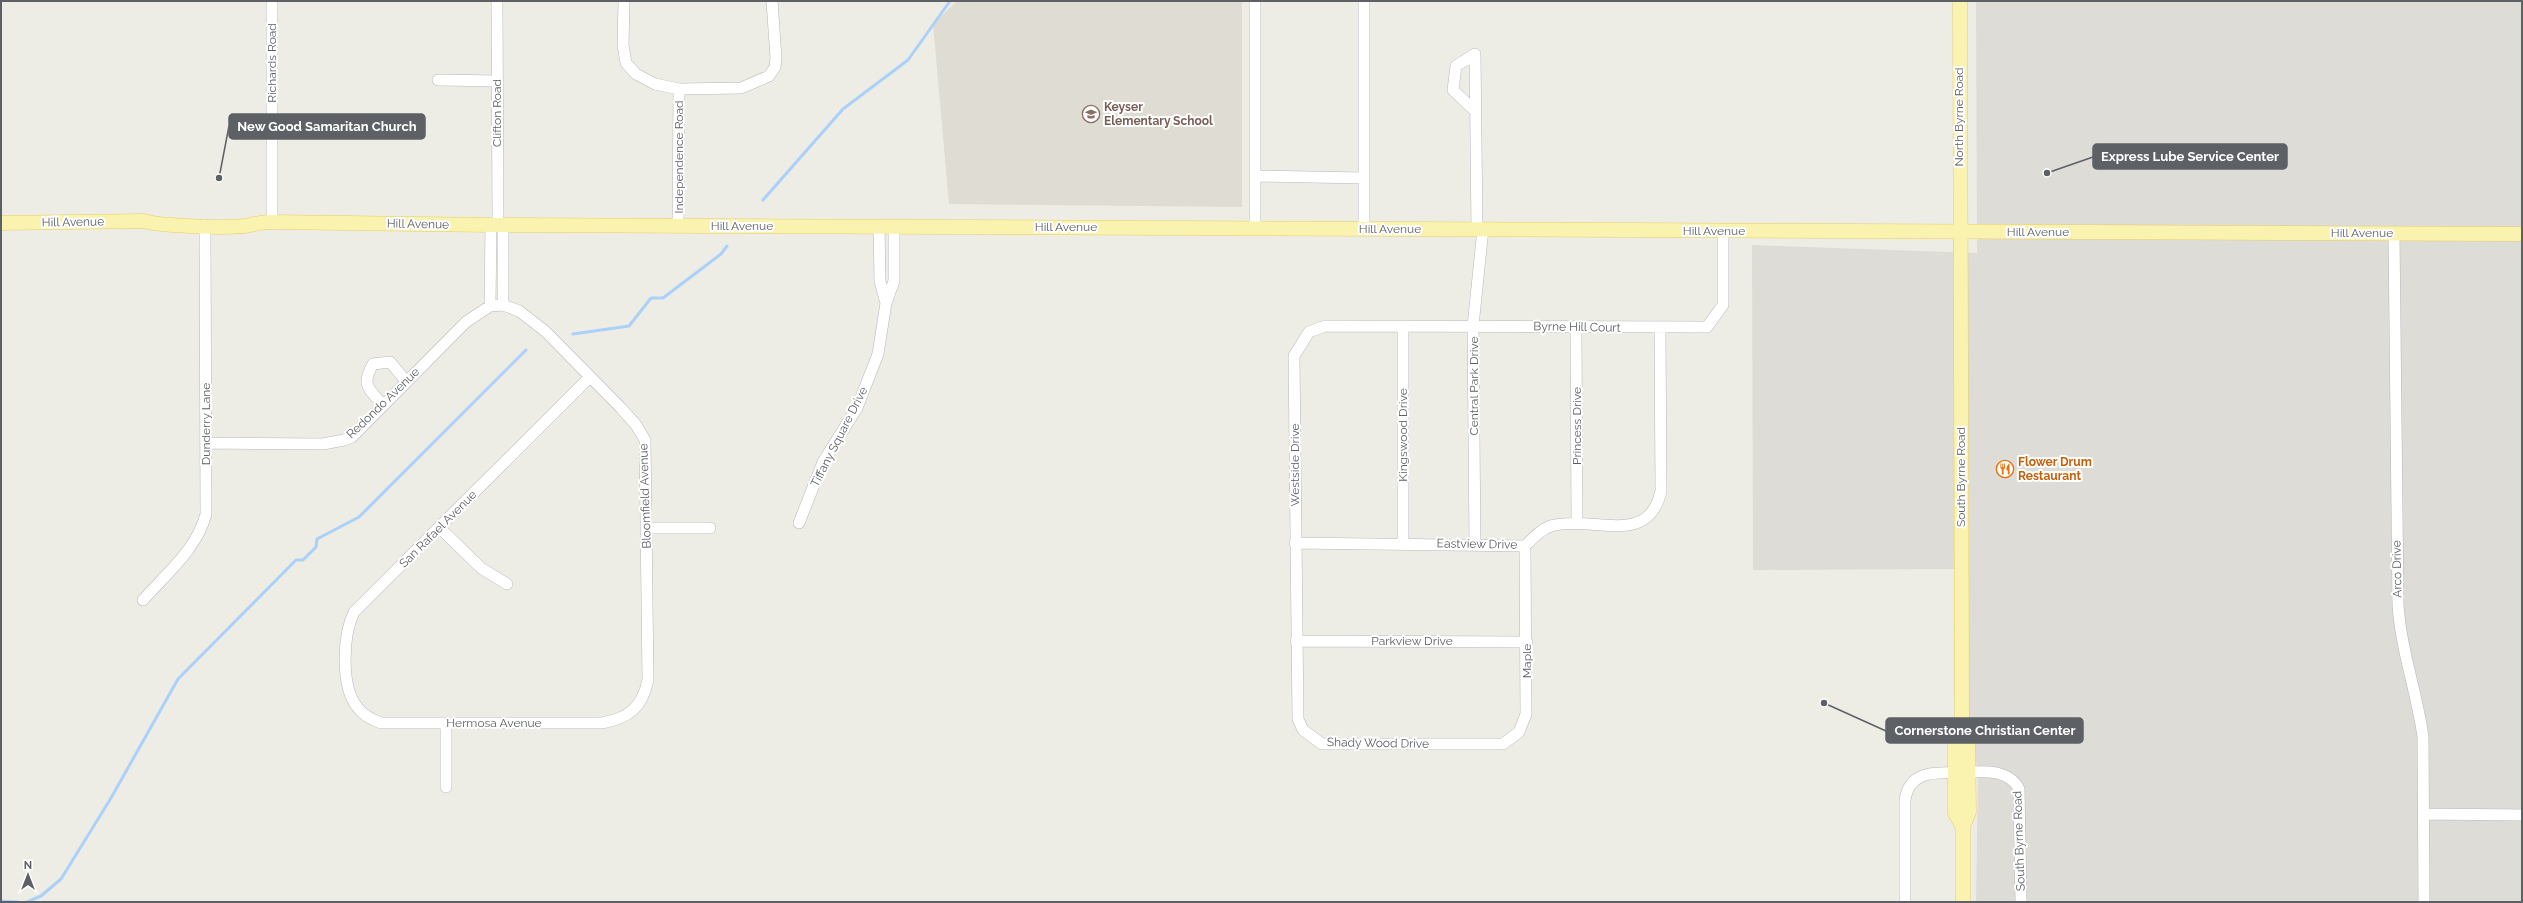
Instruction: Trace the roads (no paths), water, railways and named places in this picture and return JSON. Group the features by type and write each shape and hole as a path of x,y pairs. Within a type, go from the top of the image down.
{"main road":[{"name":"North Byrne Road","path":"1959,232 1960,1"},
{"name":"Hill Avenue","path":"144,221 154,216 250,216 257,222"},
{"name":"Hill Avenue","path":"1,223 144,221 154,224 205,225 250,225 257,222 272,222 678,226 2522,234"},
{"name":"South Byrne Road","path":"1959,232 1962,722 1956,733 1962,772 1955,813 1963,827 1963,902"}],"street":[{"name":"Richards Road","path":"272,1 272,222"},
{"name":"Clifton Road","path":"497,225 498,1"},
{"path":"624,1 623,45 626,63 636,74 655,84 679,89"},
{"name":"Independence Road","path":"678,226 679,89 741,88 769,76 774,67 776,58 772,1"},
{"path":"1254,1 1255,228"},
{"path":"1364,1 1364,229"},
{"path":"438,80 497,81"},
{"name":"Central Park Drive","path":"1475,544 1474,326 1480,230 1476,112"},
{"path":"1255,176 1364,178"},
{"name":"Dunderry Lane","path":"143,600 193,545 202,531 206,514 205,225"},
{"path":"497,225 503,305"},
{"path":"490,306 497,225"},
{"name":"Tiffany Square Drive","path":"879,226 880,281 886,303"},
{"name":"Tiffany Square Drive","path":"799,524 824,462 857,408 878,354 886,303 894,281 894,226"},
{"name":"Byrne Hill Court","path":"1346,326 1576,328 1706,327 1723,305 1723,231"},
{"name":"Arco Drive","path":"2394,233 2398,605 2403,651 2423,737 2424,902"},
{"name":"Bloomfield Avenue","path":"490,306 503,305 519,311 545,331 636,425 645,440 648,680 645,696 634,710"},
{"name":"Redondo Avenue","path":"206,443 336,442 352,436 466,322 490,306"},
{"name":"Westside Drive","path":"1296,641 1294,356 1309,332 1324,326 1346,326"},
{"name":"Kingswood Drive","path":"1403,326 1403,543"},
{"name":"Princess Drive","path":"1576,328 1577,524"},
{"name":"Eastview Drive","path":"1295,543 1403,543 1525,546 1540,533 1554,525 1631,525 1647,519 1658,506 1661,491 1660,328"},
{"path":"383,405 366,386 366,376 372,364 390,362 406,381"},
{"name":"San Rafael Avenue","path":"356,705 351,697 347,681 346,643 348,625 354,612 590,377"},
{"path":"440,528 481,568 507,584"},
{"path":"647,528 710,528"},
{"name":"Maple","path":"1480,744 1503,744 1518,732 1526,714 1527,642 1525,546"},
{"name":"Parkview Drive","path":"1296,641 1527,642"},
{"name":"Shady Wood Drive","path":"1296,641 1298,719 1303,730 1322,744 1480,744"},
{"name":"Hermosa Avenue","path":"356,705 368,716 381,722 446,724 602,723 620,720 634,710"},
{"path":"446,724 446,787"},
{"name":"South Byrne Road","path":"1905,902 1906,800 1908,787 1914,780 1926,774 1962,772 1999,774 2009,778 2019,790 2021,902"},
{"path":"2424,814 2522,815"}],"waterway":[{"path":"763,200 843,109 908,60 950,1"},
{"path":"573,334 629,326 651,298 663,298 721,254 727,246"},
{"path":"27,902 41,896 61,879 111,798 178,679 296,560 303,560 316,547 317,539 359,517 526,350"},
{"path":"1,901 18,902"}],"place":[{"name":"Keyser Elementary School","path":"1091,114"},
{"name":"Express Lube Service Center","path":"2047,173"},
{"name":"New Good Samaritan Church","path":"219,178"},
{"name":"Flower Drum Restaurant","path":"2005,469"},
{"name":"Cornerstone Christian Center","path":"1824,703"}]}
